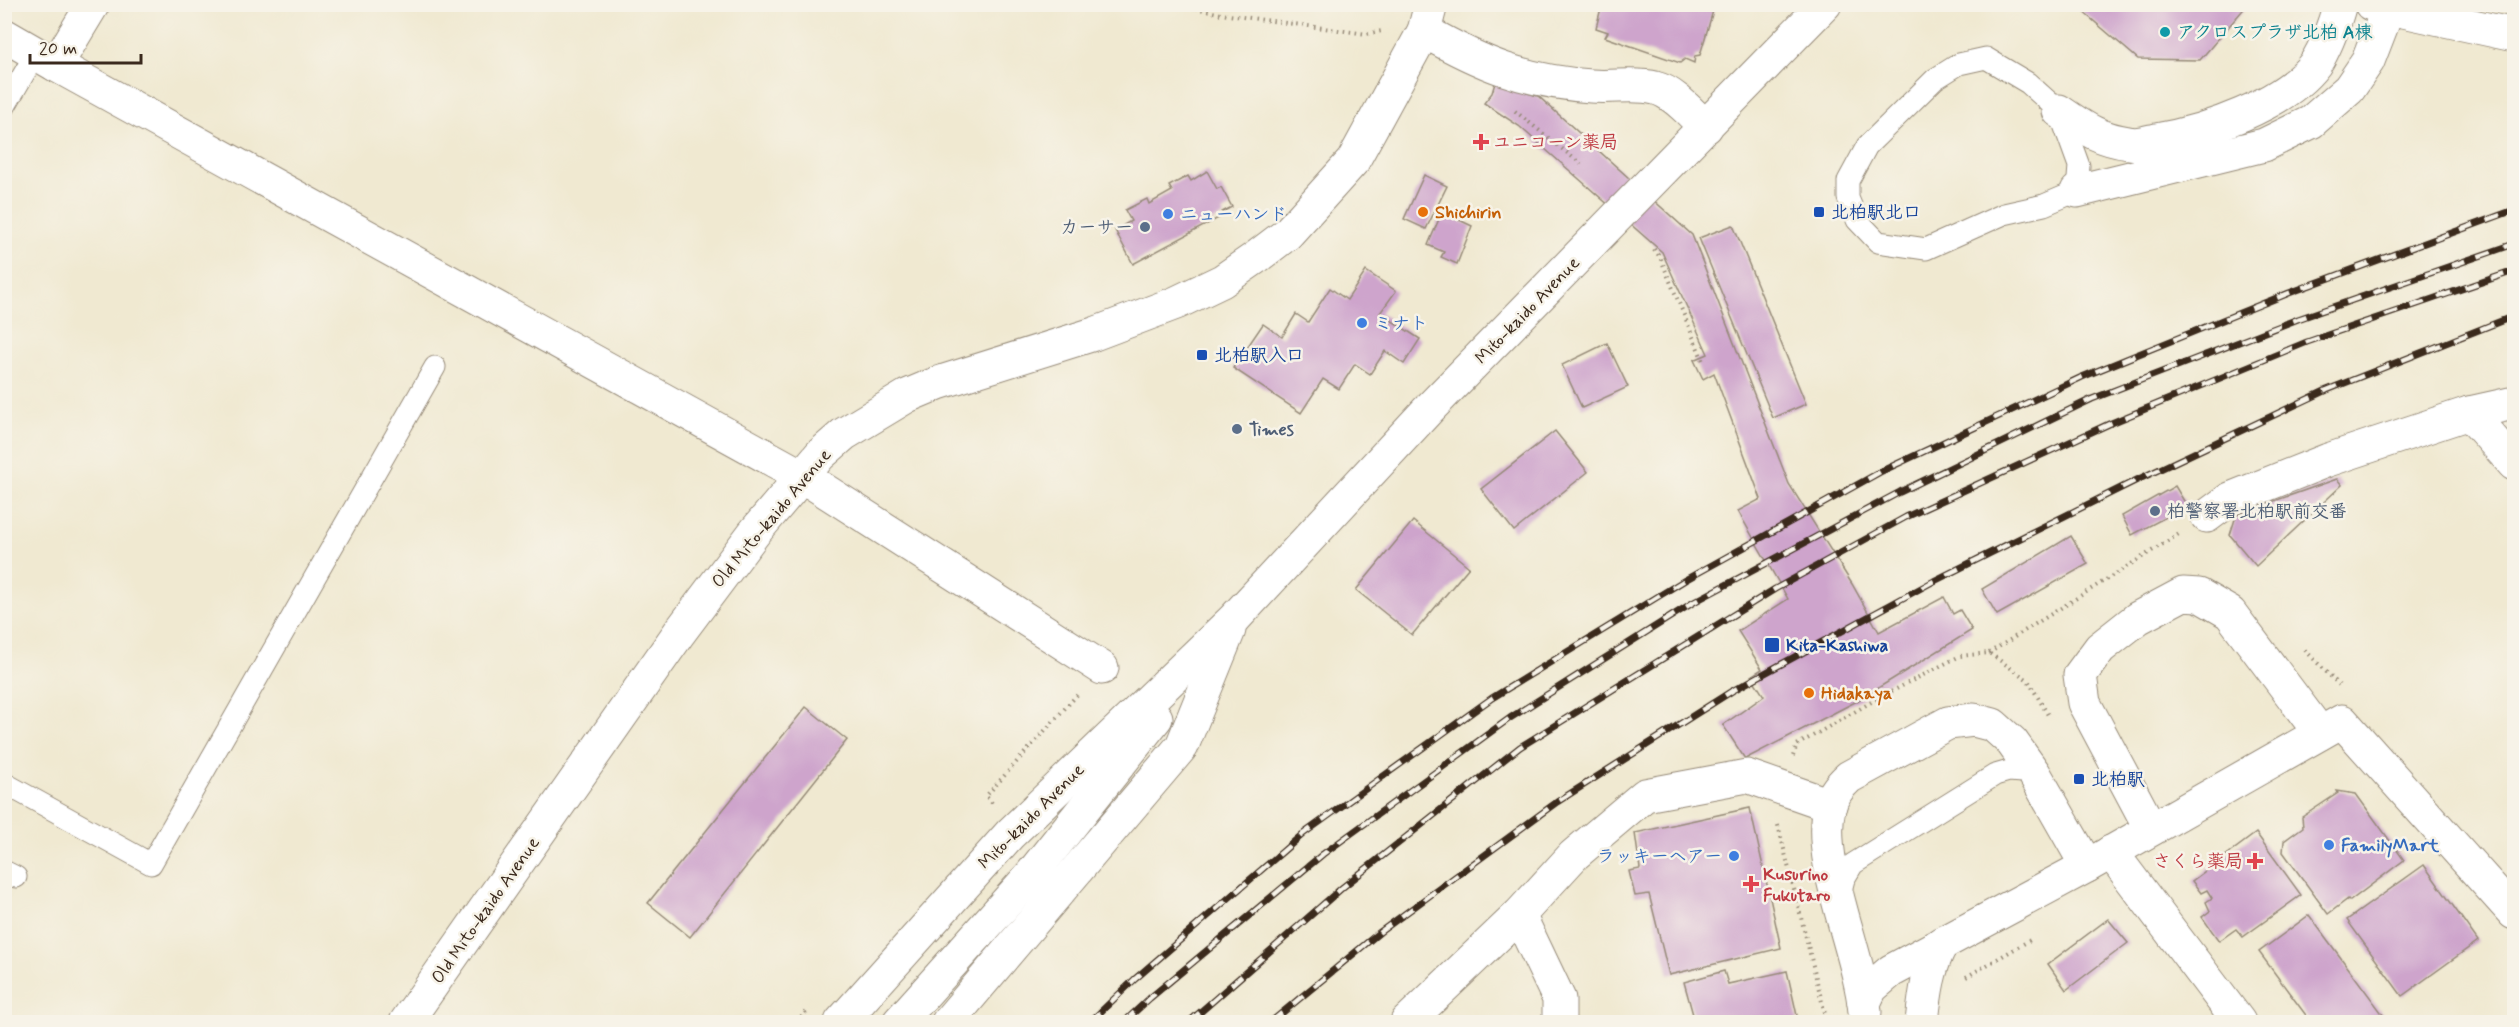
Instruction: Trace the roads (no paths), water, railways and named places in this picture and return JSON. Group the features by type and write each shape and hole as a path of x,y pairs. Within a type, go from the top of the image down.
{"main road":[{"path":"46,59 93,4"},
{"name":"Mito-kaido Avenue","path":"841,1023 1010,834 1233,620 1428,410 1825,4"},
{"path":"2059,111 2097,136 2131,144 2183,136 2223,123 2281,95 2314,64 2333,28 2340,4"},
{"path":"2077,191 2264,145 2311,122 2349,89 2368,61 2384,6 2514,35"},
{"path":"1416,22 1469,57 1512,73 1594,87 1655,88 1673,99 1706,127"},
{"name":"Old Mito-kaido Avenue","path":"406,1023 679,633 754,533 820,455 844,434 907,396 938,383 1094,334 1176,303 1222,281 1287,234 1353,161 1416,22"},
{"path":"4,35 802,476 1102,668"},
{"path":"2207,516 2230,499 2328,460 2469,413 2514,403"},
{"path":"2469,413 2514,464"},
{"path":"2151,829 2084,703 2080,675 2100,648 2138,618 2183,594 2199,595 2230,613 2319,734"},
{"path":"948,1023 1182,746 1233,620"},
{"name":"Mito-kaido Avenue","path":"899,1023 1031,875 1233,620"},
{"path":"1864,1004 1839,899 1827,835 1830,805 1839,787 1849,777 1948,723 1974,720 1993,726 2012,742 2098,859 2239,1023"},
{"path":"1864,1004 1871,988 1879,980 2342,721 2514,913"},
{"path":"1407,1023 1519,915 1574,855 1645,795 1747,776 1830,805"},
{"path":"1519,915 1559,999 1559,1023"},
{"path":"1922,1023 1928,979 1934,957 1942,943"}],"lane":[{"path":"1986,58 2028,83 2059,111 2079,166 2077,191 2044,205 2004,214 1926,249 1878,242 1857,220 1848,198 1848,181 1867,146 1935,79 1959,64 1986,58"},
{"path":"4,108 46,59"},
{"path":"4,783 152,864 435,367"},
{"path":"1839,899 1844,879 1853,864 1995,775 2009,771 2034,773"}],"railway":[{"path":"1090,1022 1135,979 1303,834 1492,698 1685,580 1882,471 2082,377 2289,293 2514,210"},
{"path":"1124,1022 1323,854 1510,718 1694,602 1900,492 2092,399 2298,319 2514,244"},
{"path":"1189,1022 1343,887 1520,747 1775,589 1906,517 2109,424 2307,342 2514,271"},
{"path":"1271,1022 1380,932 1557,802 1732,691 1934,581 2139,479 2327,390 2514,316"}],"place":[{"name":"アクロスプラザ北柏 A棟","path":"2165,32"},
{"name":"ユニコーン薬局","path":"1481,142"},
{"name":"Shichirin","path":"1423,212"},
{"name":"北柏駅北口","path":"1819,212"},
{"name":"ニューハンド","path":"1168,214"},
{"name":"カーサー","path":"1145,227"},
{"name":"ミナト","path":"1362,323"},
{"name":"北柏駅入口","path":"1202,355"},
{"name":"Times","path":"1237,429"},
{"name":"柏警察署北柏駅前交番","path":"2155,511"},
{"name":"Kita-Kashiwa","path":"1772,645"},
{"name":"Hidakaya","path":"1809,693"},
{"name":"北柏駅","path":"2079,779"},
{"name":"FamilyMart","path":"2329,845"},
{"name":"ラッキーヘアー","path":"1734,856"},
{"name":"さくら薬局","path":"2255,861"},
{"name":"Kusurino Fukutaro","path":"1751,884"}]}
